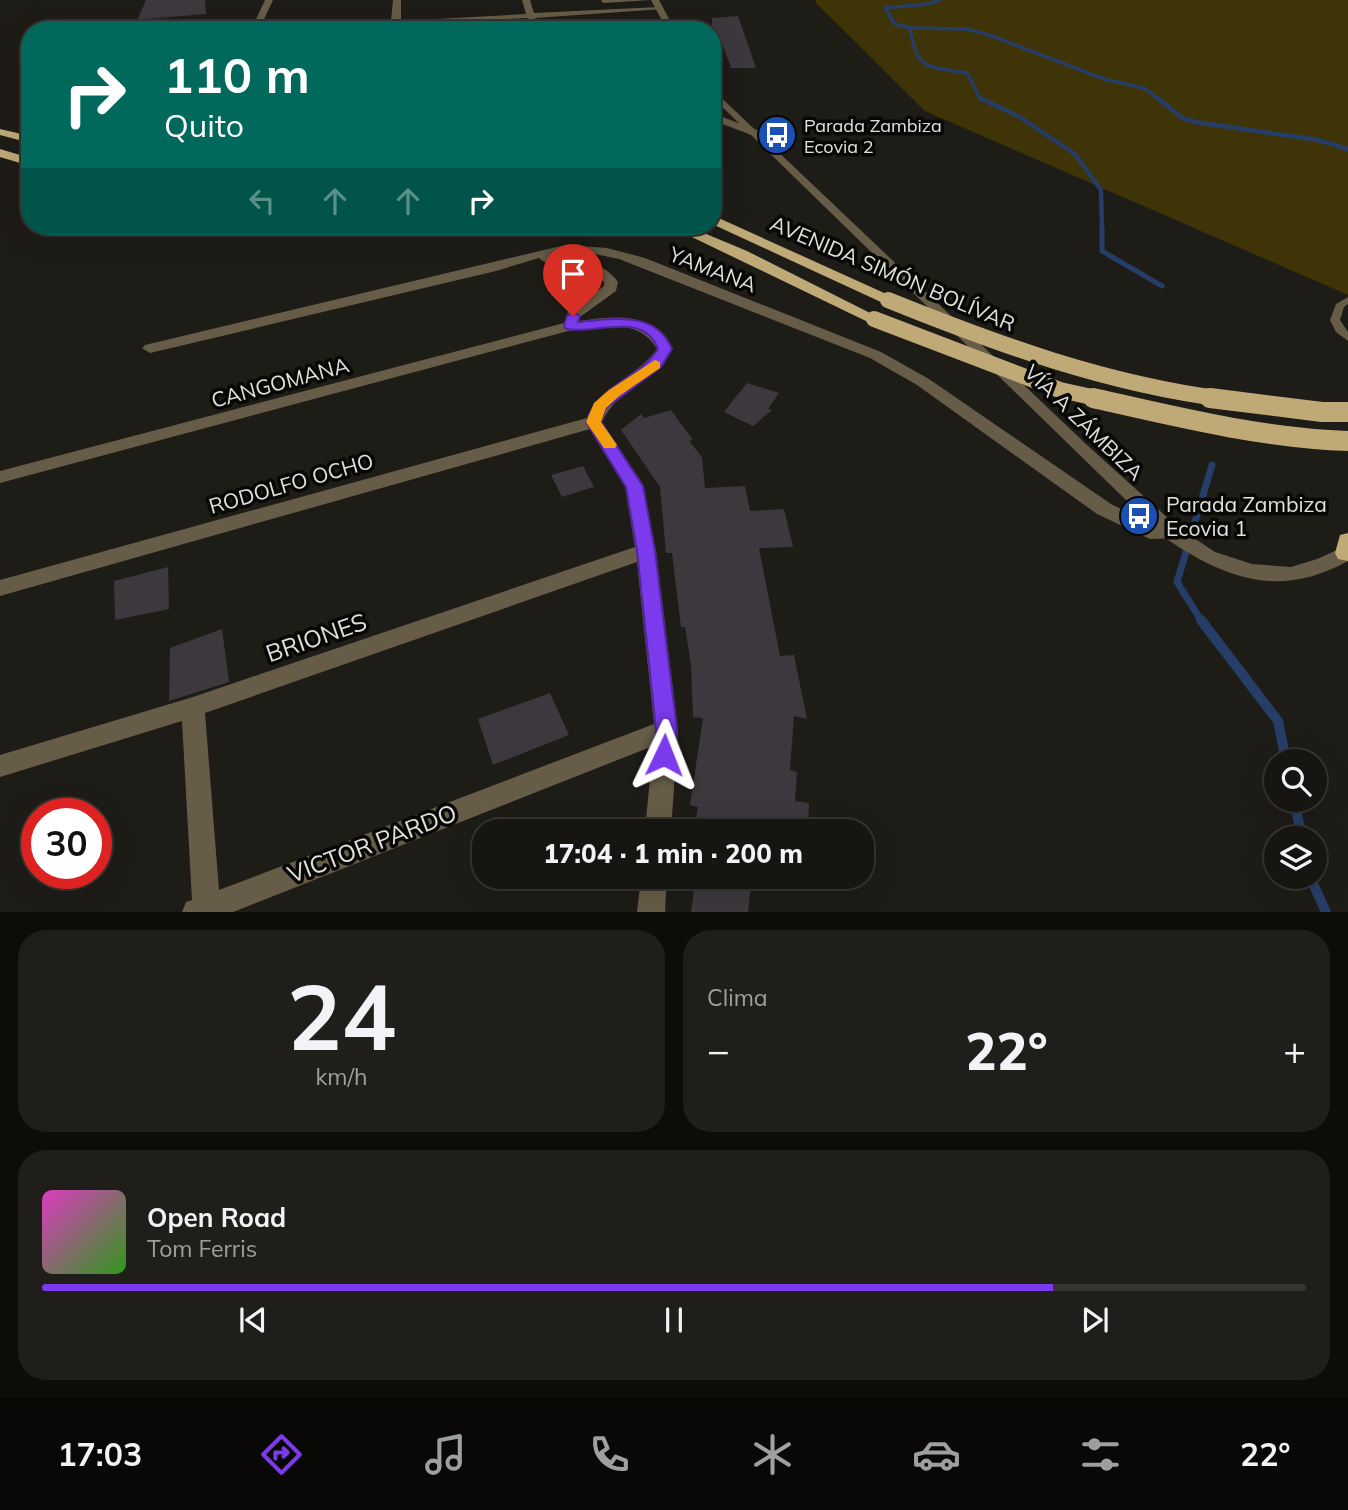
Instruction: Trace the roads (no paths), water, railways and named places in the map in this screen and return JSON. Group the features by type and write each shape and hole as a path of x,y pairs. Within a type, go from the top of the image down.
{"highway":[{"path":"0,132 21,138"},
{"path":"0,153 21,159"},
{"name":"AVENIDA SIMÓN BOLÍVAR","path":"721,223 888,300 989,341 1071,368 1197,396 1322,412 1348,412"},
{"name":"AVENIDA SIMÓN BOLÍVAR","path":"697,235 874,319 1060,390 1190,420 1322,440 1348,441"}],"street":[{"path":"259,21 269,0"},
{"path":"395,21 397,0"},
{"path":"526,0 533,21"},
{"path":"655,0 666,21"},
{"path":"436,21 659,9"},
{"name":"VÍA A ZÁMBIZA","path":"721,100 1080,449 1172,533 1208,557 1252,572 1291,575 1324,565 1347,548"},
{"path":"721,120 758,134"},
{"name":"YAMANA","path":"150,348 531,258 542,252 571,248 612,253 858,345 892,362 1104,509 1150,532 1172,533"},
{"path":"531,258 570,261 594,268 611,282 611,288 573,316 571,326"},
{"name":"CANGOMANA","path":"0,477 571,326 629,322 651,329 661,337 665,349 656,364 599,406 594,422"},
{"path":"594,422 634,486 646,551 666,730 659,819"},
{"name":"RODOLFO OCHO","path":"0,588 594,422"},
{"name":"BRIONES","path":"0,765 193,707 646,551"},
{"path":"193,707 201,909"},
{"name":"VICTOR PARDO","path":"201,909 666,730"},
{"path":"651,912 653,889"}],"lane":[{"path":"603,2 648,0"},
{"path":"1348,300 1339,306 1335,320 1348,338"}],"waterway":[{"path":"910,28 895,24 885,8 928,4 940,0"},
{"path":"910,28 967,29 992,36 1104,79 1144,88 1160,100"},
{"path":"910,28 916,53 921,60 934,67 967,73 981,100"},
{"path":"980,98 1018,116 1075,154 1101,190 1102,230"},
{"path":"1157,98 1183,118 1195,122 1318,140 1348,149"},
{"path":"1102,230 1102,251 1162,286"},
{"path":"1202,622 1177,582 1212,465"},
{"path":"1201,620 1278,721 1284,749"},
{"path":"1297,812 1299,826"},
{"path":"1315,889 1326,912"}],"place":[{"name":"Parada Zambiza Ecovia 2","path":"777,135"},
{"name":"Parada Zambiza Ecovia 1","path":"1139,516"}]}
